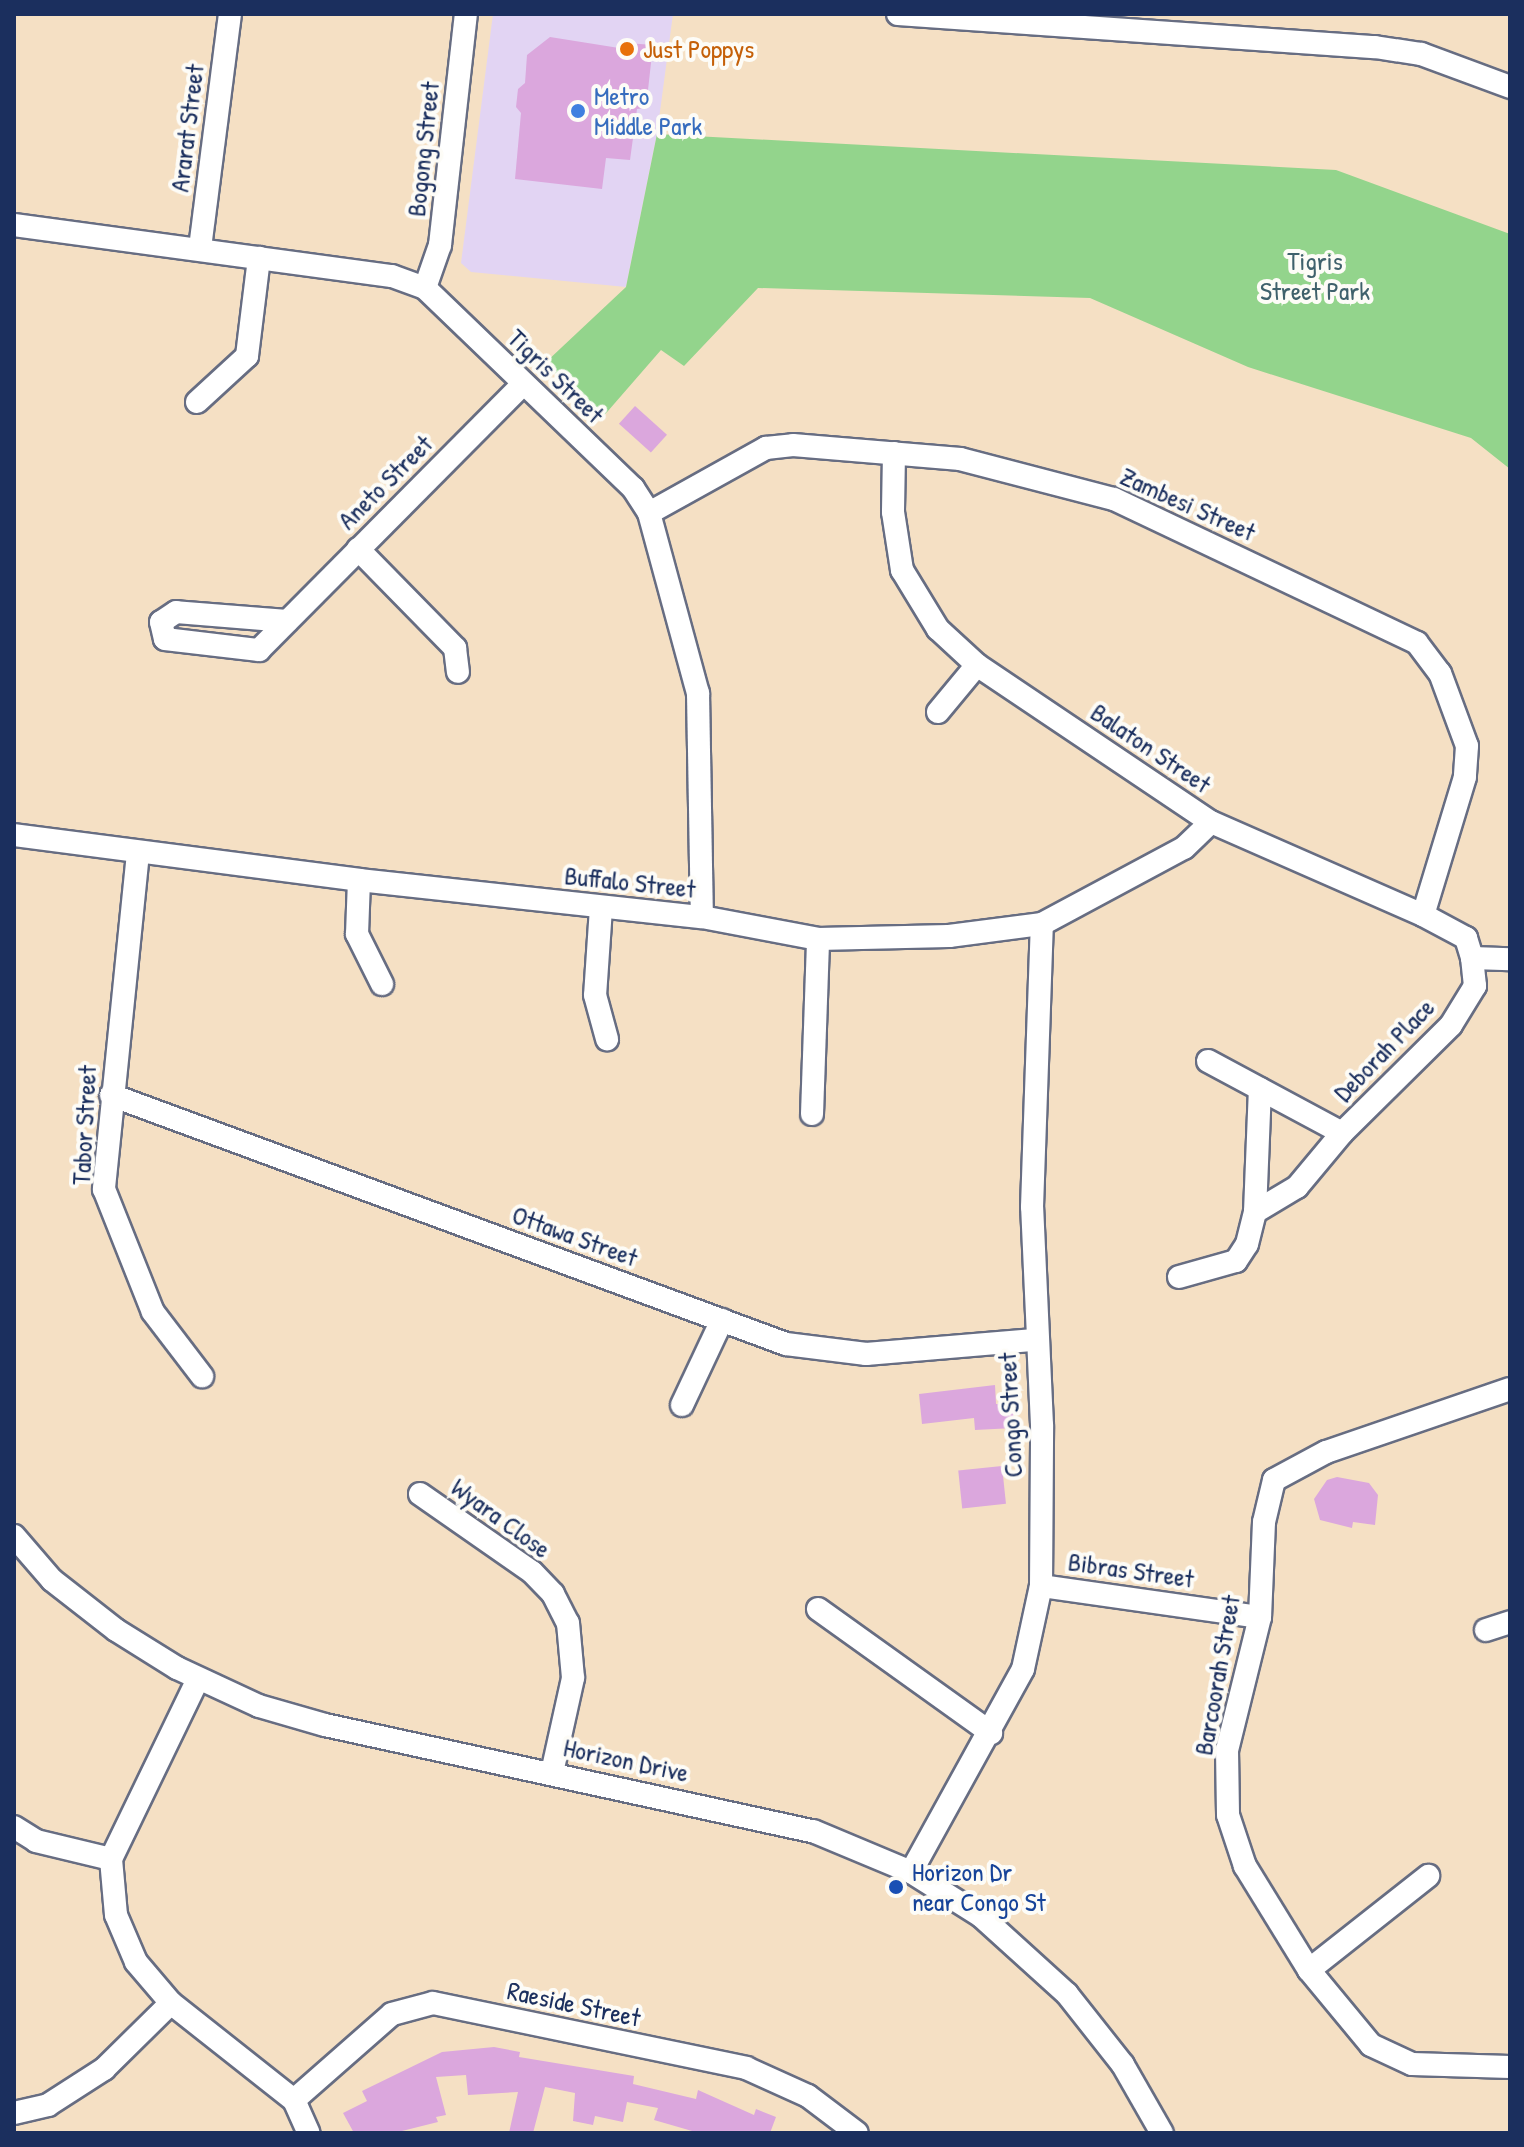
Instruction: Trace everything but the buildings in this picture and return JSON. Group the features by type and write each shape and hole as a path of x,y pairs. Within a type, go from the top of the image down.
{"street":[{"name":"Ararat Street","path":"200,248 230,14"},
{"name":"Bogong Street","path":"425,288 440,245 466,14"},
{"path":"898,14 1228,24 1421,54 1510,87"},
{"name":"Tigris Street","path":"14,225 392,276 425,288 633,488 649,513 698,693 702,917"},
{"path":"197,402 247,356 259,258"},
{"name":"Aneto Street","path":"287,621 176,612 161,622 165,639 259,650 523,384"},
{"name":"Zambesi Street","path":"649,513 766,448 793,445 960,459 1114,499 1333,600 1427,651 1456,707 1467,746 1465,777 1423,915"},
{"name":"Balaton Street","path":"894,453 893,512 902,570 938,629 977,665 1211,822 1423,915 1466,938 1472,958"},
{"path":"358,549 455,648 458,672"},
{"path":"938,712 977,665"},
{"name":"Buffalo Street","path":"14,835 359,880 702,917 818,939 949,936 1042,924 1184,848 1211,822"},
{"name":"Tabor Street","path":"138,853 111,1095 104,1189 153,1312 202,1376"},
{"path":"359,880 357,934 382,984"},
{"path":"601,908 595,995 607,1039"},
{"name":"Congo Street","path":"911,1872 991,1733 1023,1669 1041,1586 1042,1425 1034,1340 1032,1207 1042,924"},
{"path":"812,1114 818,939"},
{"path":"1472,958 1510,959"},
{"name":"Deborah Place","path":"1255,1212 1297,1187 1342,1133 1451,1025 1475,986 1472,958"},
{"name":"Deborah Place","path":"1208,1061 1342,1133"},
{"path":"1179,1277 1236,1261 1255,1212 1260,1089"},
{"name":"Ottawa Street","path":"111,1095 786,1344 866,1354 1034,1340"},
{"path":"682,1405 722,1320"},
{"name":"Barcoorah Street","path":"1510,1389 1326,1452 1274,1480 1264,1522 1260,1617 1227,1750 1228,1815 1245,1866 1309,1970 1371,2045 1412,2064 1510,2067"},
{"name":"Wyara Close","path":"420,1494 532,1572 553,1594 568,1623 573,1678 552,1773"},
{"name":"Horizon Drive","path":"14,1536 52,1580 116,1630 198,1679 291,1716 813,1831 911,1872 981,1916 1067,1994 1123,2065 1162,2133"},
{"name":"Bibras Street","path":"1041,1586 1260,1617"},
{"path":"818,1609 991,1733"},
{"path":"1486,1630 1510,1622"},
{"path":"198,1679 111,1859 116,1915 131,1950 171,2003 294,2100 309,2133"},
{"path":"14,1827 36,1841 111,1859"},
{"path":"1309,1970 1428,1876"},
{"path":"14,2113 48,2105 104,2069 171,2003"},
{"name":"Raeside Street","path":"294,2100 392,2014 433,2003 746,2068 808,2096 857,2133"}],"shaded area":[{"path":"493,14 673,14 657,134 626,287 471,272 461,263"}],"green space":[{"name":"Tigris Street Park","path":"657,134 1336,170 1510,234 1510,469 1471,438 1248,367 1090,298 758,288 684,366 661,350 601,419 545,363 626,287"}],"place":[{"name":"Just Poppys","path":"627,49"},
{"name":"Metro Middle Park","path":"578,111"},
{"name":"Horizon Dr near Congo St","path":"896,1887"}]}
